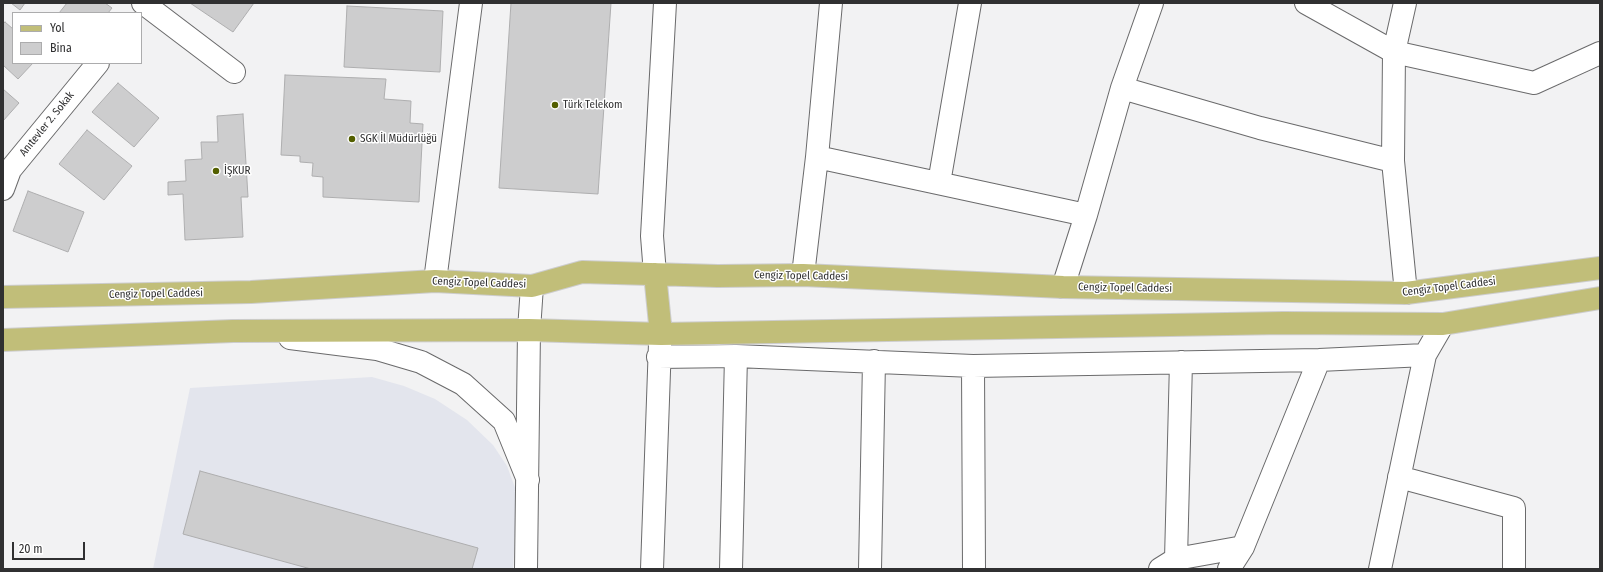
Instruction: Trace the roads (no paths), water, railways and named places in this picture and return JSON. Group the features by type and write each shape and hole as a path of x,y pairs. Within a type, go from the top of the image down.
{"main road":[{"name":"Cengiz Topel Caddesi","path":"3,297 251,292 435,280 532,286 582,272 718,276 803,275 1063,287 1406,293 1600,268"},
{"path":"655,274 661,334"},
{"path":"3,340 233,331 529,330 661,334 1284,323 1443,324 1600,298"}],"street":[{"path":"435,280 471,3"},
{"path":"655,274 652,236 665,3"},
{"path":"803,275 818,157 831,3"},
{"path":"939,183 970,3"},
{"path":"1063,287 1086,215 1122,88 1152,3"},
{"path":"1306,3 1394,52 1534,83 1600,53"},
{"path":"1405,3 1394,52 1393,161 1406,293"},
{"path":"143,6 234,72"},
{"name":"Anıtevler 2. Sokak","path":"3,190 10,170 97,64"},
{"path":"1122,88 1260,128 1393,161"},
{"path":"818,157 1086,215"},
{"path":"526,569 529,330 532,286"},
{"path":"1380,569 1425,355 1443,324"},
{"path":"233,331 376,349 421,362 463,384 504,421 528,480"},
{"path":"652,569 658,357 661,334"},
{"path":"658,357 736,356 973,366 1319,360 1425,355"},
{"path":"731,569 736,356"},
{"path":"1229,569 1243,547 1319,360"},
{"path":"870,569 874,361"},
{"path":"1181,362 1168,564 1243,547"},
{"path":"973,366 974,569"},
{"path":"1399,477 1514,508 1514,569"}],"place":[{"name":"Türk Telekom","path":"555,105"},
{"name":"SGK İl Müdürlüğü","path":"352,139"},
{"name":"İŞKUR","path":"216,171"}]}
